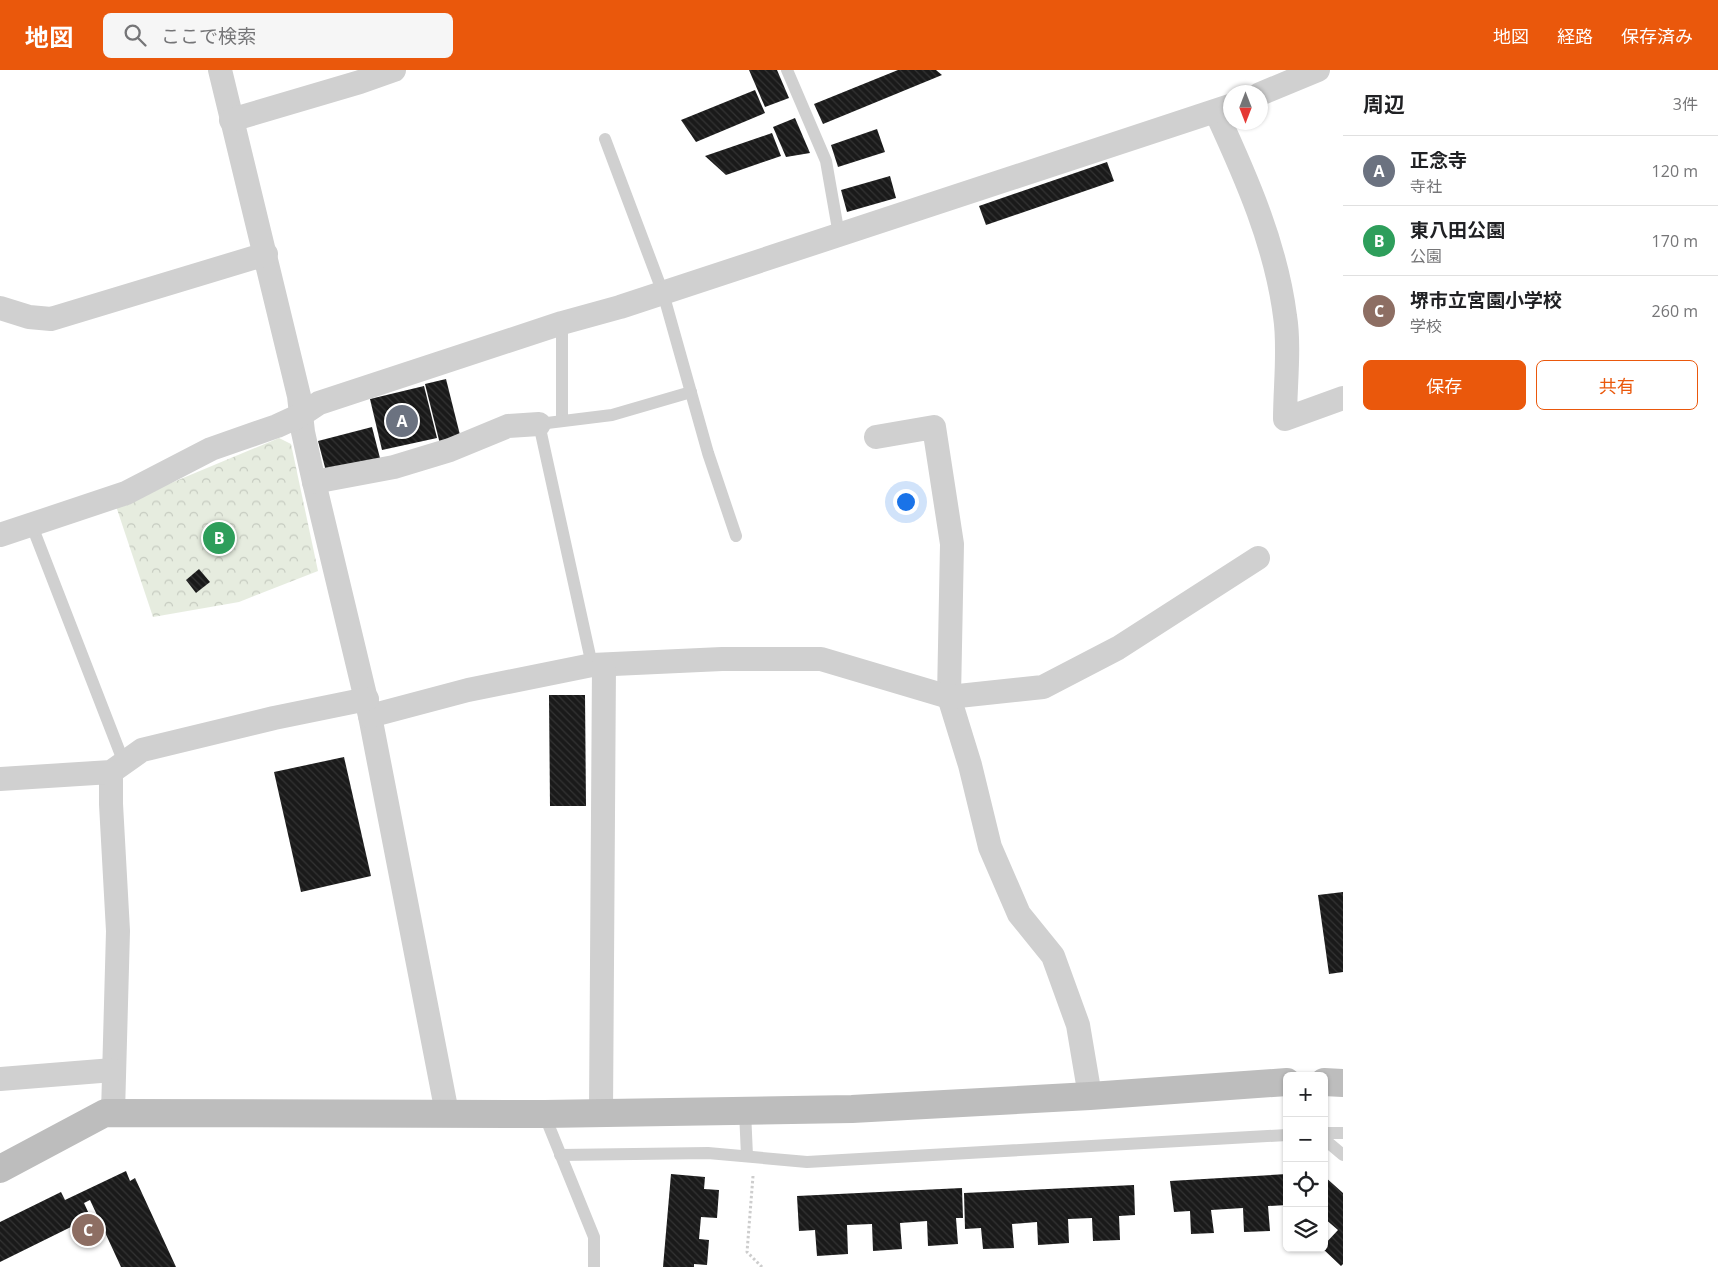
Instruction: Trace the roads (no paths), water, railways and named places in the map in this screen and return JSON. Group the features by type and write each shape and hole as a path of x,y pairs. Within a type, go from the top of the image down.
{"street":[{"path":"220,70 266,254 299,396 314,482 369,707 447,1113"},
{"path":"231,120 360,82 394,70"},
{"path":"1268,91 1318,70"},
{"path":"0,535 32,526 126,493 211,449 301,415 320,403 562,323 663,293 1223,109"},
{"path":"1230,130 1277,270 1286,318 1285,419 1343,398"},
{"path":"0,308 29,317 51,319 266,254"},
{"path":"314,482 394,467 450,450 508,426 551,423"},
{"path":"876,437 934,427 952,544 949,697 970,765 990,847 1019,914 1053,956 1078,1025 1090,1096"},
{"path":"0,779 118,768 142,750 274,718 369,707 598,665 722,659 821,659 949,697 1043,687 1118,648 1258,558"},
{"path":"598,665 601,1113"},
{"path":"113,1113 118,931 111,804 118,768"},
{"path":"0,1080 113,1070"},
{"path":"0,1169 105,1113 544,1114 852,1109 1090,1096 1283,1082"},
{"path":"1328,1082 1343,1083"}],"lane":[{"path":"787,70 826,161 839,235"},
{"path":"605,139 663,293 722,497 736,536"},
{"path":"562,323 551,423 598,665"},
{"path":"551,423 612,415 691,392"},
{"path":"32,526 118,768"},
{"path":"745,1110 751,1157"},
{"path":"544,1114 594,1237 594,1267"},
{"path":"1328,1133 1343,1133"},
{"path":"560,1155 708,1153 807,1162 1283,1135"},
{"path":"1328,1142 1343,1155"}],"place":[{"name":"正念寺","path":"402,421"},
{"name":"東八田公園","path":"219,538"},
{"name":"堺市立宮園小学校","path":"88,1230"}]}
